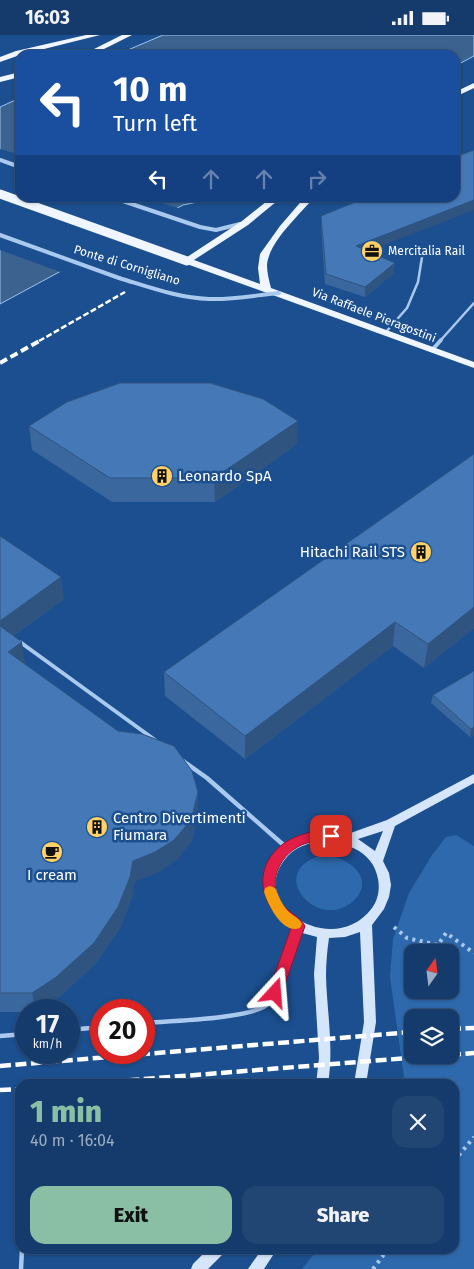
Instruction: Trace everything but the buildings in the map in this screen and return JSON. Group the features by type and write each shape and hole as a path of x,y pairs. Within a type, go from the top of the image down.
{"main road":[{"path":"32,50 96,35"},
{"path":"96,50 128,35"},
{"path":"0,60 15,54"},
{"path":"0,80 15,76"},
{"path":"460,92 474,85"},
{"name":"Ponte di Cornigliano","path":"0,194 15,199"},
{"name":"Ponte di Cornigliano","path":"22,202 266,289"},
{"path":"187,261 245,223 272,202"},
{"path":"266,289 262,274 263,259 280,232 306,202"},
{"name":"Via Raffaele Pieragostini","path":"266,289 474,365"}],"street":[{"path":"0,160 15,165"},
{"path":"126,202 200,227 216,230 245,223"},
{"name":"Ponte di Cornigliano","path":"0,235 120,278 155,289 195,298 212,299 279,293"},
{"path":"346,839 391,823 474,778"},
{"path":"377,861 391,823"},
{"path":"315,836 331,836 346,839 369,851 377,861 384,873 386,887 384,901 377,913 366,923 346,931 323,934 298,926 284,916 274,903 269,888 270,873 276,859 287,848 300,840 315,836"},
{"path":"361,1079 370,1022 366,923"},
{"path":"323,934 319,979 325,1019 326,1064 323,1079"},
{"path":"198,1269 213,1254"},
{"path":"254,1269 266,1254"}],"lane":[{"path":"384,333 407,307 418,282 423,251"},
{"path":"432,350 474,303"},
{"path":"20,642 160,744"},
{"path":"176,755 207,778 287,848"},
{"path":"155,1022 249,1013 267,1005 275,993 298,926"},
{"path":"0,1036 15,1035"},
{"path":"21,1269 22,1254"}],"path":[{"path":"377,913 407,938 438,945 446,933 474,953"},
{"path":"459,1155 474,1137"},
{"path":"373,1269 384,1254"}],"shaded area":[{"path":"163,35 474,35 474,56 460,63 460,50 128,50"},
{"path":"15,100 15,202 198,202 183,205 0,304 0,107"},
{"path":"456,835 474,846 474,1269 302,1269 314,1254 459,1254 459,1079 404,1079 390,977 393,939 409,893 432,855 446,837"},
{"path":"323,855 333,856 342,860 357,871 361,878 362,886 359,894 352,902 338,909 324,909 311,904 302,895 297,884 298,873 306,863"}],"pier":[{"path":"0,149 15,154 15,202 159,202 181,209 63,273 0,250"}],"railway":[{"path":"39,341 125,292"},
{"path":"0,363 41,340"},
{"path":"459,1029 474,1028"},
{"path":"0,1066 404,1033"},
{"path":"459,1054 474,1053"},
{"path":"145,1079 404,1058"},
{"path":"0,1090 15,1089"}],"slow traffic":[{"path":"270,892 274,903 284,916 295,924"}],"place":[{"name":"Mercitalia Rail","path":"372,251"},
{"name":"Leonardo SpA","path":"162,476"},
{"name":"Hitachi Rail STS","path":"421,552"},
{"name":"Centro Divertimenti Fiumara","path":"97,827"},
{"name":"I cream","path":"52,852"}],"route":[{"path":"275,993 298,926 284,916 274,903 269,888 270,873 276,859 287,848 300,840 315,836 331,836"}]}
